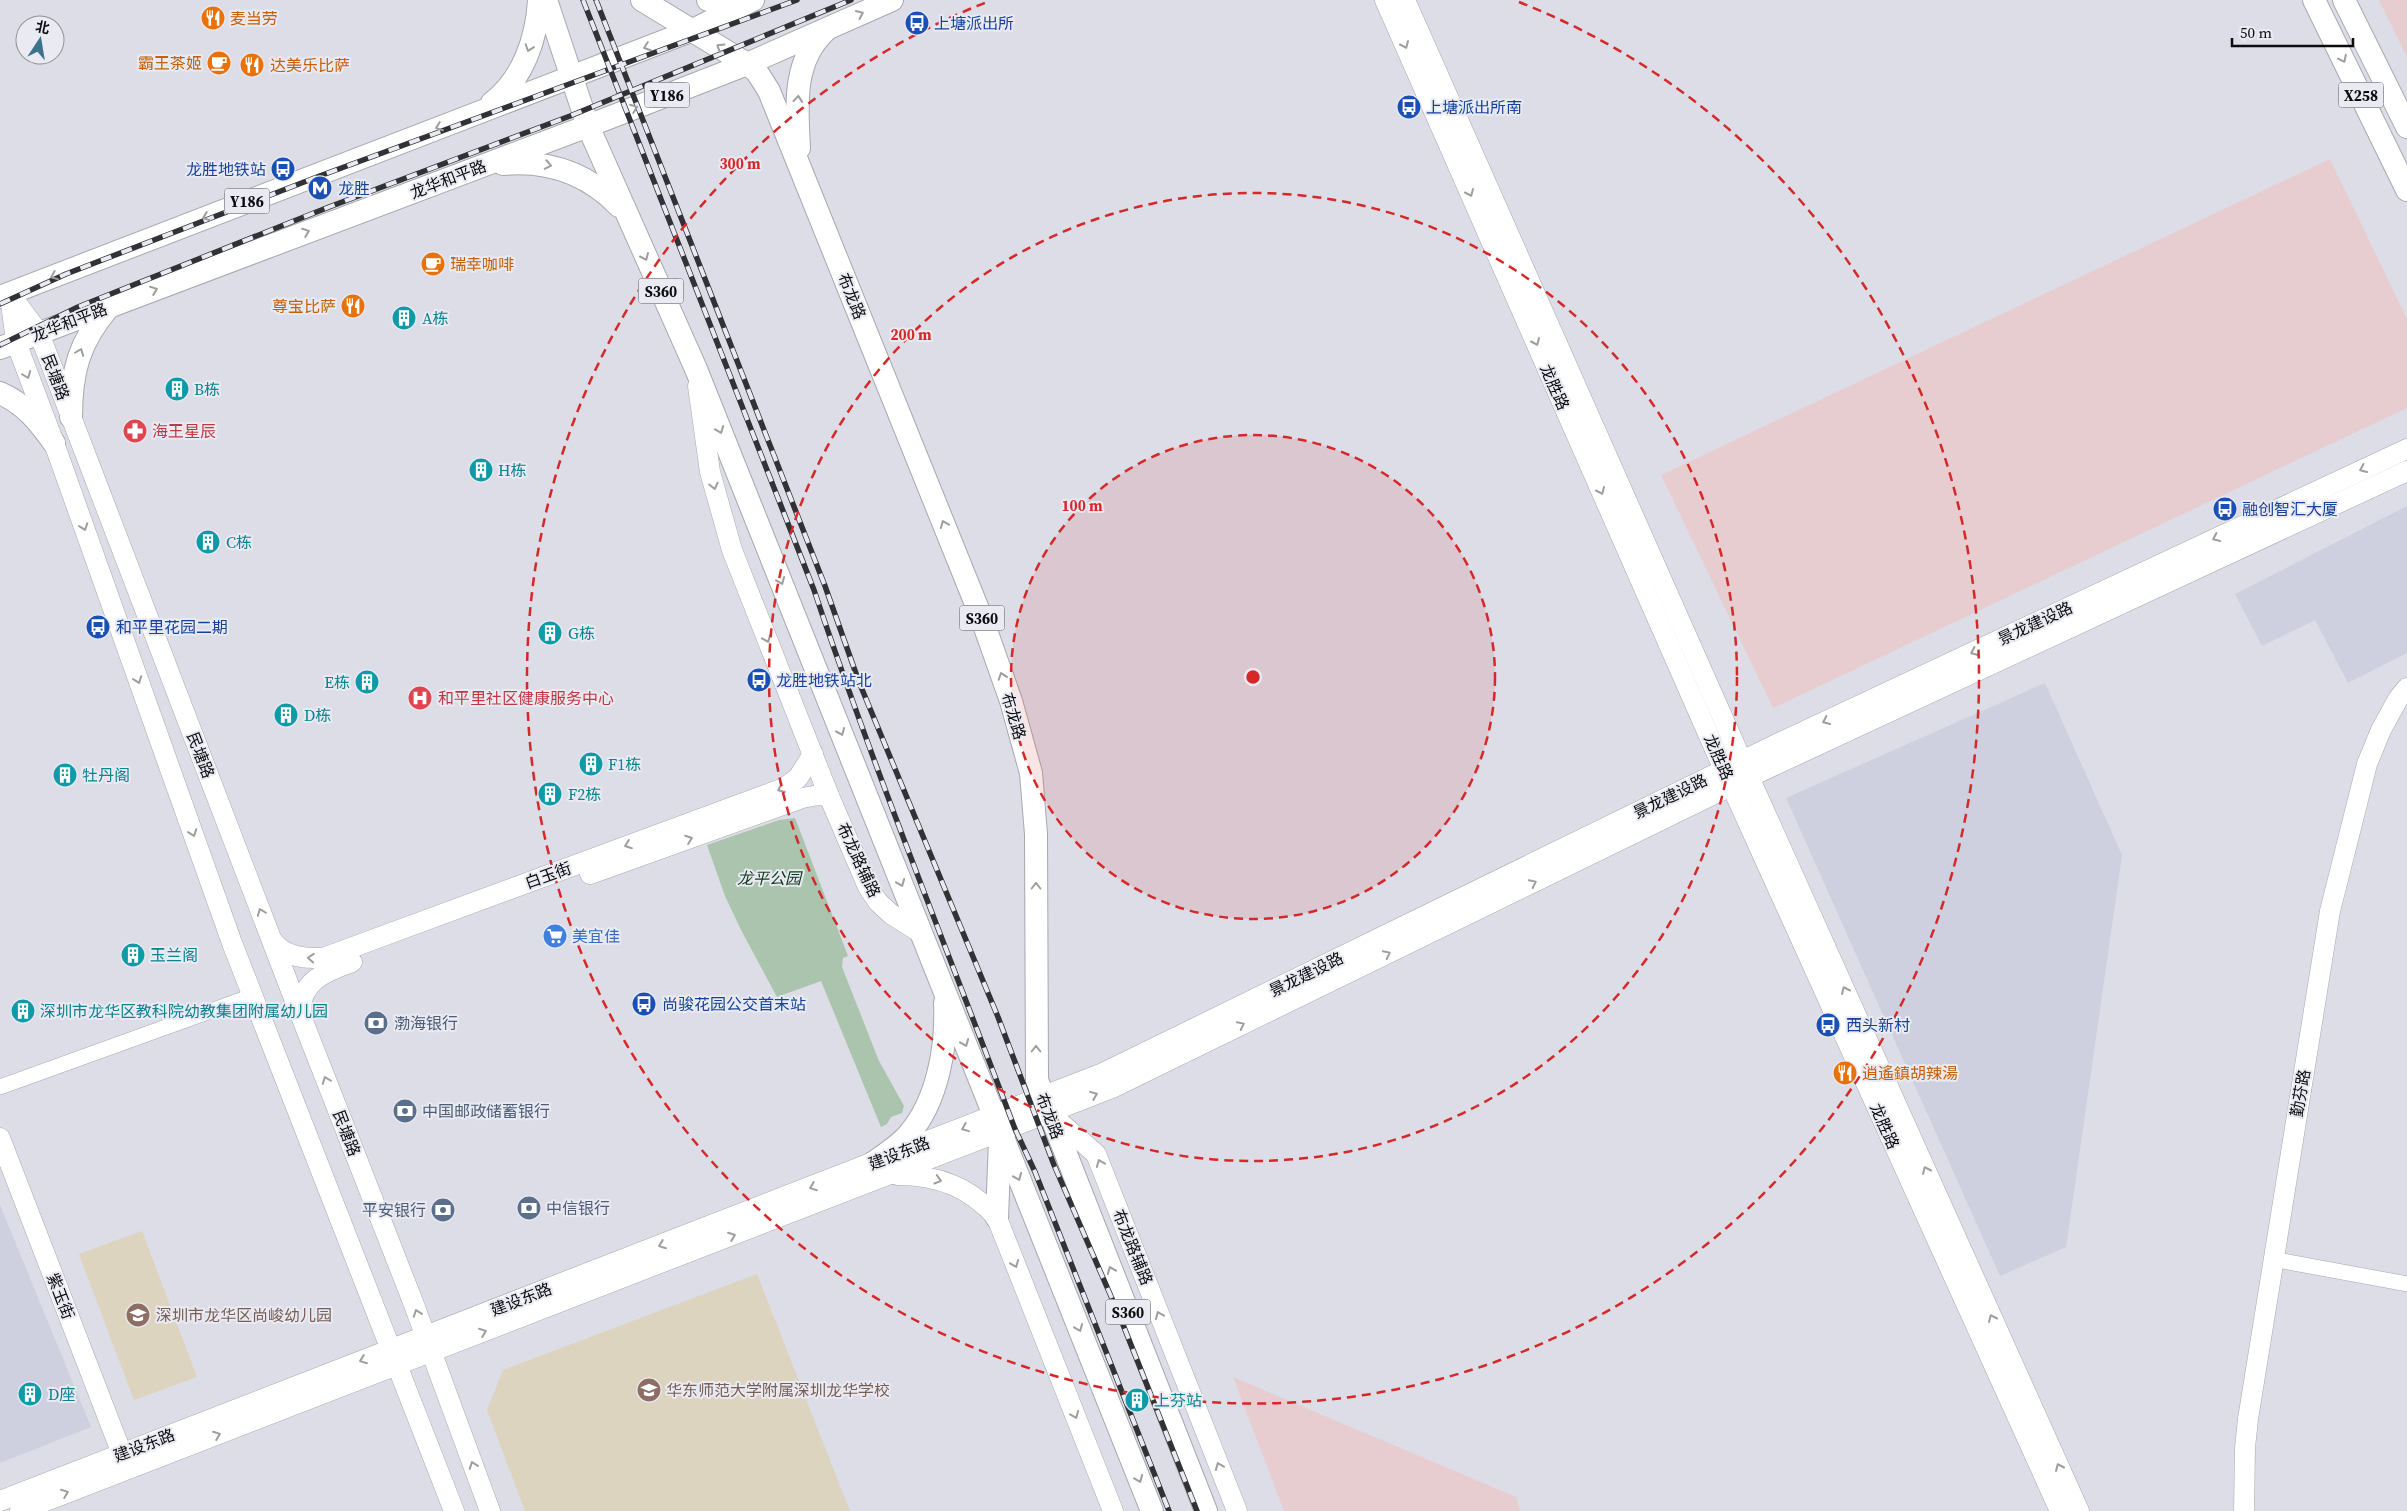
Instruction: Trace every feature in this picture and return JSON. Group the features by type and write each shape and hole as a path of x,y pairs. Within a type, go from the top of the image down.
{"main road":[{"path":"484,109 503,94 517,76 533,36 538,0"},
{"name":"S360","path":"546,0 588,126 625,213 696,369 1152,1511"},
{"name":"布龙路","path":"642,0 758,72 769,91 982,619 1011,701 1031,773 1036,834 1037,1080 1206,1511"},
{"path":"708,0 721,2 734,0"},
{"name":"Y186","path":"5,295 693,30 753,0"},
{"name":"龙华和平路","path":"8,345 588,126 746,64 892,0"},
{"name":"龙胜路","path":"1385,0 1737,774 2079,1511"},
{"name":"龙胜路","path":"1405,0 1737,774 2060,1511"},
{"name":"X258","path":"2314,0 2407,190"},
{"name":"X258","path":"2344,0 2407,127"},
{"path":"799,165 797,105 800,72 807,53 815,40 827,28"},
{"path":"482,166 541,164 564,169 586,179 604,191 625,213"},
{"name":"民塘路","path":"5,295 39,333 429,1344 490,1511"},
{"name":"民塘路","path":"5,295 8,345 54,443 252,996 454,1511"},
{"path":"71,417 73,384 78,356 92,326 108,307"},
{"path":"696,369 704,436 719,510 732,550 829,796"},
{"path":"0,393 24,407 54,443"},
{"name":"景龙建设路","path":"1046,1105 1112,1088 1737,774 2407,448"},
{"name":"景龙建设路","path":"1737,774 2407,471"},
{"name":"勤芬路","path":"2244,1511 2245,1448 2248,1419 2272,1259 2330,912 2346,841 2370,755 2385,722 2398,699 2407,688"},
{"name":"白玉街","path":"272,940 281,950 296,956 326,957 784,788 803,773 813,754"},
{"name":"白玉街","path":"302,1017 302,1000 309,986 315,978 329,970 802,798 820,795 829,796"},
{"name":"布龙路辅路","path":"829,796 868,887 878,902 891,914 921,933"},
{"path":"945,992 944,1037 936,1075 927,1104 910,1133 898,1145 880,1170 935,1178 955,1185 985,1204 997,1218 1113,1511"},
{"name":"建设东路","path":"20,1511 429,1344 1046,1105"},
{"name":"布龙路辅路","path":"1046,1105 1096,1154 1237,1511"},
{"path":"997,1124 997,1218"},
{"name":"紫玉街","path":"0,1138 122,1454"},
{"name":"建设东路","path":"0,1501 122,1454 394,1358"}],"street":[{"path":"0,1088 252,996"},
{"path":"2272,1259 2407,1284"}],"shaded area":[{"path":"2379,0 2407,0 2407,57"},
{"path":"2330,159 2407,319 2407,408 1773,708 1661,475"},
{"path":"2407,506 2407,653 2348,683 2315,620 2262,646 2235,594"},
{"path":"2045,683 2122,855 2066,1247 2000,1276 1786,798"},
{"path":"0,1205 91,1427 0,1463"},
{"name":"深圳市龙华区尚峻幼儿园","path":"142,1231 197,1377 134,1400 79,1254"},
{"name":"华东师范大学附属深圳龙华学校","path":"757,1274 850,1511 525,1511 487,1410 503,1370"},
{"path":"1233,1377 1516,1497 1520,1511 1284,1511"}],"green space":[{"name":"龙平公园","path":"795,818 848,956 843,958 842,967 879,1061 904,1106 902,1113 891,1117 887,1124 881,1127 821,981 777,997 725,896 707,845 779,820"}],"railway":[{"path":"583,0 814,590 886,793 1015,1129 1035,1172 1169,1511"},
{"path":"596,0 825,586 859,682 998,1017 1054,1165 1120,1317 1197,1511"},
{"path":"0,304 66,274 317,177 797,0"},
{"path":"0,345 78,307 329,207 570,116 851,0"}],"place":[{"name":"麦当劳","path":"213,18"},
{"name":"上塘派出所","path":"917,23"},
{"name":"霸王茶姬","path":"219,63"},
{"name":"达美乐比萨","path":"252,65"},
{"name":"上塘派出所南","path":"1409,107"},
{"name":"龙胜地铁站","path":"283,169"},
{"name":"龙胜","path":"320,188"},
{"name":"瑞幸咖啡","path":"433,264"},
{"name":"尊宝比萨","path":"353,306"},
{"name":"A栋","path":"404,318"},
{"name":"B栋","path":"177,389"},
{"name":"海王星辰","path":"135,431"},
{"name":"H栋","path":"481,470"},
{"name":"融创智汇大厦","path":"2225,509"},
{"name":"C栋","path":"208,542"},
{"name":"和平里花园二期","path":"98,627"},
{"name":"G栋","path":"550,633"},
{"name":"龙胜地铁站北","path":"759,680"},
{"name":"E栋","path":"367,682"},
{"name":"和平里社区健康服务中心","path":"420,698"},
{"name":"D栋","path":"286,715"},
{"name":"F1栋","path":"591,764"},
{"name":"牡丹阁","path":"65,775"},
{"name":"F2栋","path":"550,794"},
{"name":"美宜佳","path":"555,936"},
{"name":"玉兰阁","path":"133,955"},
{"name":"尚骏花园公交首末站","path":"644,1004"},
{"name":"深圳市龙华区教科院幼教集团附属幼儿园","path":"23,1011"},
{"name":"渤海银行","path":"376,1023"},
{"name":"西头新村","path":"1828,1025"},
{"name":"逍遙鎮胡辣湯","path":"1845,1073"},
{"name":"中国邮政储蓄银行","path":"405,1111"},
{"name":"中信银行","path":"529,1208"},
{"name":"平安银行","path":"443,1210"},
{"name":"深圳市龙华区尚峻幼儿园","path":"138,1315"},
{"name":"华东师范大学附属深圳龙华学校","path":"649,1390"},
{"name":"D座","path":"30,1394"},
{"name":"上芬站","path":"1137,1400"}]}
